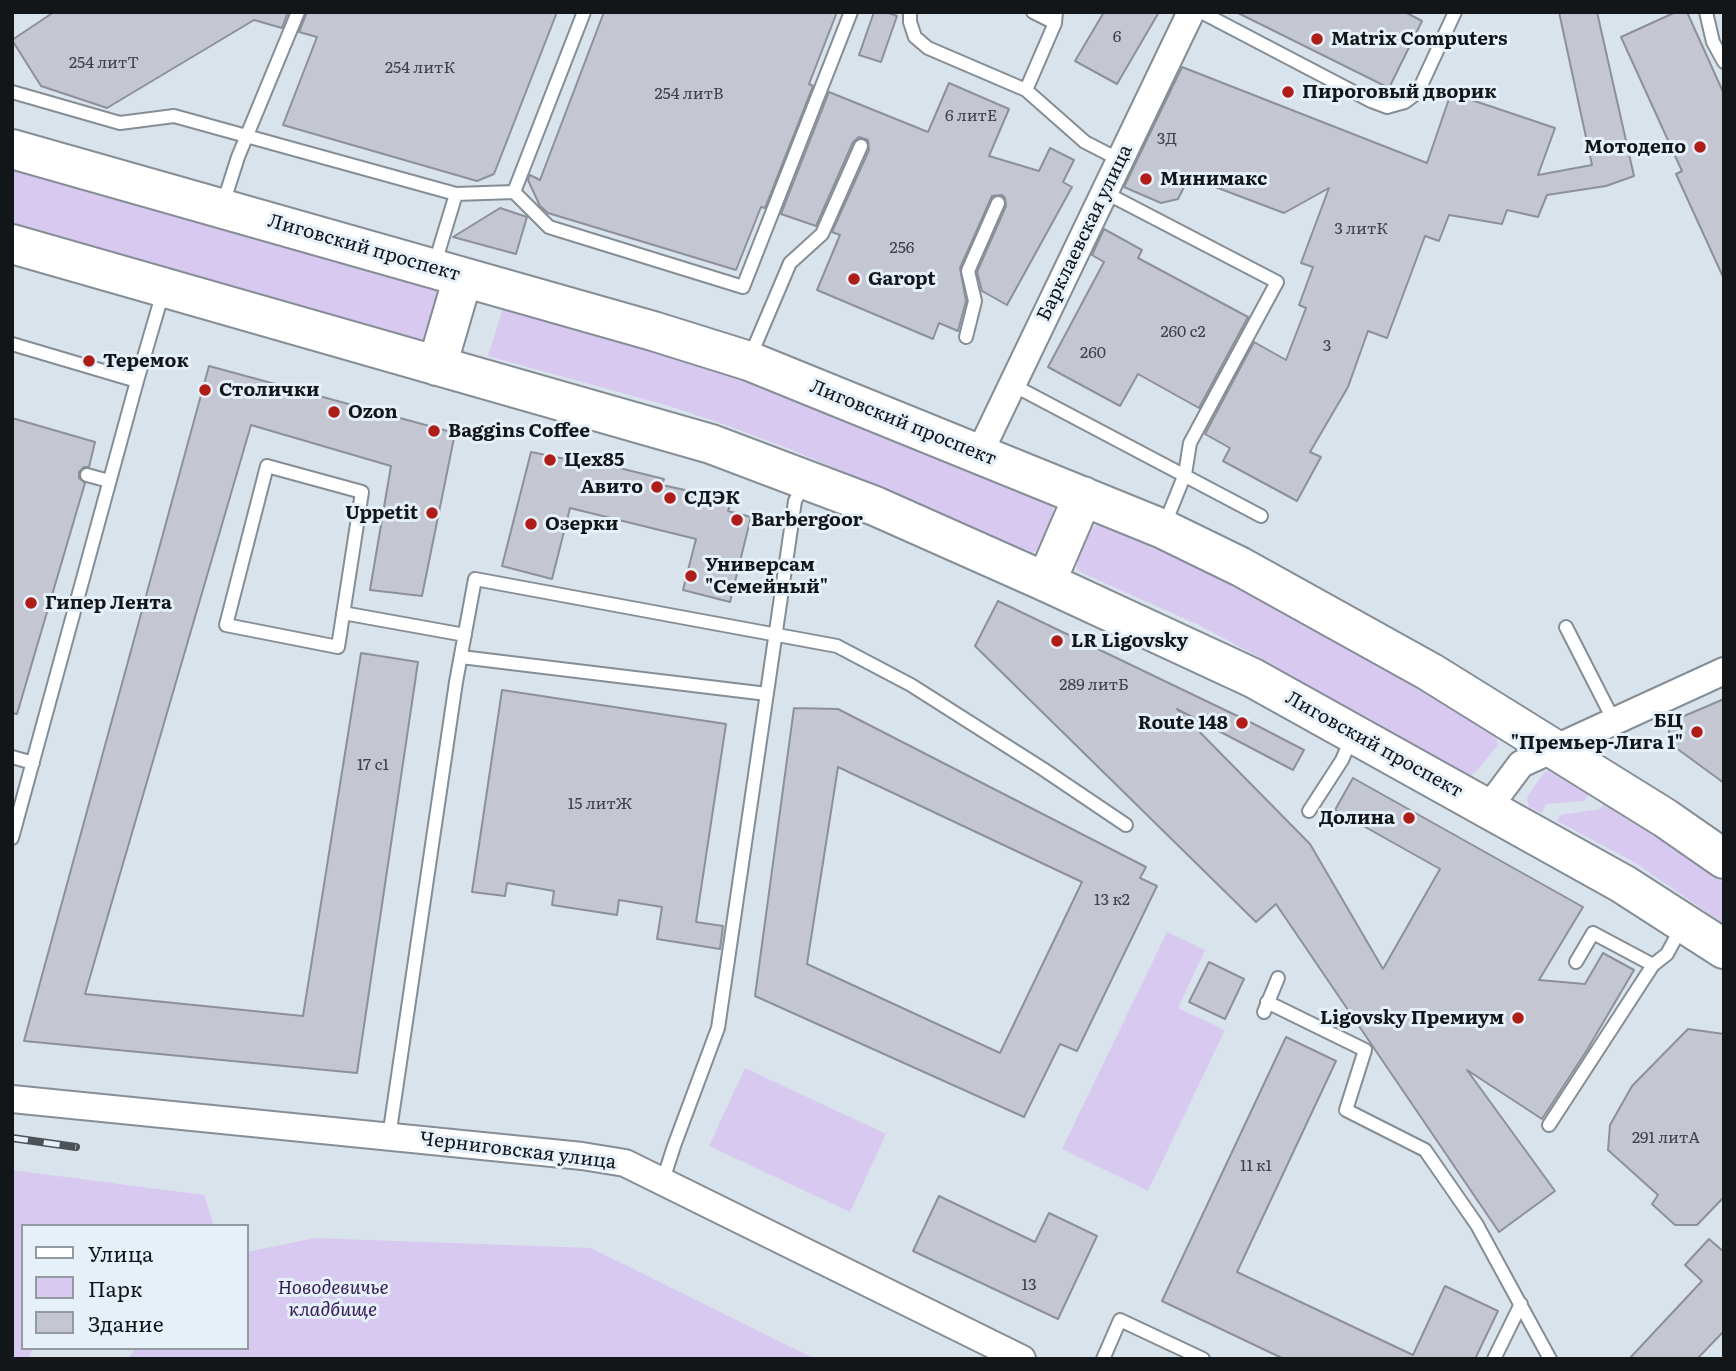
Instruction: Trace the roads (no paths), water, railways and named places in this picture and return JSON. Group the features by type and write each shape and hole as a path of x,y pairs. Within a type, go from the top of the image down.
{"main road":[{"name":"Лиговский проспект","path":"12,149 653,331 748,361 1163,529 1241,567 1430,672 1665,818 1724,859"},
{"name":"Лиговский проспект","path":"12,244 711,444 874,506 1253,678 1623,884 1724,949"},
{"path":"438,366 449,273"},
{"path":"1046,582 1083,496"}],"street":[{"name":"Барклаевская улица","path":"979,454 1191,12"},
{"path":"1488,808 1521,764 1724,671"},
{"name":"Черниговская улица","path":"12,1099 582,1156 625,1163 1022,1359"}],"lane":[{"path":"221,208 238,157 298,12"},
{"path":"514,192 584,12"},
{"path":"12,92 120,122 174,116 456,194 514,192 549,227 743,287 851,12"},
{"path":"910,12 915,37 928,48 1026,90 1084,142 1120,160"},
{"path":"1026,90 1056,18 1033,12"},
{"path":"1201,12 1387,107 1405,103 1418,92 1455,12"},
{"path":"1706,12 1713,42 1724,62"},
{"path":"748,361 790,263 822,234 861,146"},
{"path":"1104,192 1277,282 1190,443 1185,474 1163,529"},
{"path":"449,273 456,194"},
{"path":"966,337 975,301 968,271 998,203"},
{"path":"12,838 109,481 165,288"},
{"path":"12,344 137,381"},
{"path":"1011,384 1261,516"},
{"path":"267,466 362,492 343,613 338,647 226,625 267,466"},
{"path":"87,475 109,481"},
{"path":"663,1180 718,1028 795,501 806,480"},
{"path":"389,1137 475,579 837,646 911,685 1126,825"},
{"path":"343,613 465,635"},
{"path":"1566,627 1614,721"},
{"path":"461,657 766,694"},
{"path":"1309,811 1342,760 1354,733"},
{"path":"12,757 33,763"},
{"path":"1549,1125 1653,965 1667,954 1683,923"},
{"path":"1576,962 1594,933 1653,965"},
{"path":"1278,978 1265,1007 1365,1050 1346,1111 1425,1150 1477,1225 1550,1359"},
{"path":"1494,1359 1521,1304"},
{"path":"1103,1359 1120,1320 1203,1359"}],"railway":[{"path":"12,1138 76,1147"}],"place":[{"name":"Matrix Computers","path":"1317,39"},
{"name":"Пироговый дворик","path":"1288,92"},
{"name":"Мотодепо","path":"1700,147"},
{"name":"Минимакс","path":"1146,179"},
{"name":"Garopt","path":"854,279"},
{"name":"Теремок","path":"89,361"},
{"name":"Столички","path":"205,390"},
{"name":"Ozon","path":"334,412"},
{"name":"Baggins Coffee","path":"434,431"},
{"name":"Цех85","path":"550,460"},
{"name":"Авито","path":"657,487"},
{"name":"СДЭК","path":"670,498"},
{"name":"Uppetit","path":"432,513"},
{"name":"Barbergoor","path":"737,520"},
{"name":"Озерки","path":"531,524"},
{"name":"Универсам \"Семейный\"","path":"691,576"},
{"name":"Гипер Лента","path":"31,603"},
{"name":"LR Ligovsky","path":"1057,641"},
{"name":"Route 148","path":"1242,723"},
{"name":"БЦ \"Премьер-Лига 1\"","path":"1697,732"},
{"name":"Долина","path":"1409,818"},
{"name":"Ligovsky Премиум","path":"1518,1018"}],"park label":[{"name":"Новодевичье кладбище","path":"333,1299"}]}
